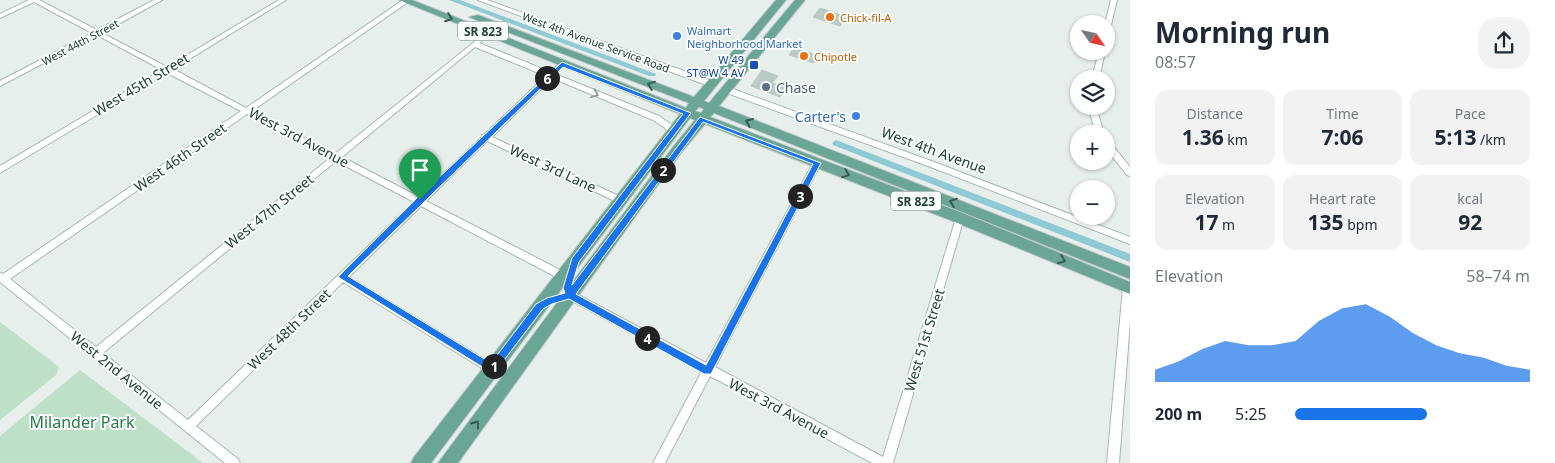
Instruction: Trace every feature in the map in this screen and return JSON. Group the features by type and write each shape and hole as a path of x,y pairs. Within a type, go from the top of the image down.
{"main road":[{"name":"SR 823","path":"406,0 702,119 1129,282"},
{"name":"SR 823","path":"428,0 697,102 1059,244 1129,282"},
{"path":"420,463 672,132 781,0"},
{"path":"447,463 702,119 800,0"},
{"path":"488,33 512,32"},
{"path":"960,218 983,219 1038,241 1059,244"},
{"path":"570,295 567,288 568,280 575,261"},
{"path":"540,307 550,300 570,295"}],"street":[{"path":"0,16 34,0"},
{"name":"West 3rd Avenue","path":"34,0 168,68 563,276"},
{"name":"West 44th Street","path":"0,84 159,0"},
{"name":"West 45th Street","path":"0,170 283,0"},
{"name":"West 46th Street","path":"2,278 406,0"},
{"name":"West 4th Avenue Service Road","path":"481,0 712,84"},
{"path":"1110,15 1114,0"},
{"name":"West 47th Street","path":"96,353 488,33"},
{"path":"475,44 660,120 672,132"},
{"name":"West 48th Street","path":"188,427 562,64"},
{"name":"West 4th Avenue","path":"727,90 931,164 1130,241"},
{"name":"West 3rd Lane","path":"485,137 620,200"},
{"path":"1115,154 1130,173"},
{"path":"659,463 817,163"},
{"name":"West 51st Street","path":"887,463 960,218"},
{"path":"342,277 492,369"},
{"name":"West 2nd Avenue","path":"2,278 234,463"},
{"path":"1113,463 1129,282"},
{"name":"West 3rd Avenue","path":"570,295 883,463"}],"green space":[{"path":"0,322 59,367 56,375 0,420"},
{"name":"Milander Park","path":"80,370 203,463 0,463 0,436"}],"building":[{"name":"Chick-fil-A","path":"820,8 847,17 840,26 813,17"},
{"name":"Chipotle","path":"794,48 818,56 813,63 789,55"},
{"name":"Chase","path":"762,70 778,76 772,83 787,88 780,97 751,86"}],"waterway":[{"path":"453,0 652,74"},
{"path":"836,143 1130,258"}],"place":[{"name":"Chick-fil-A","path":"830,17"},
{"name":"Walmart Neighborhood Market","path":"677,36"},
{"name":"Chipotle","path":"804,56"},
{"name":"W 49 ST@W 4 AV","path":"754,65"},
{"name":"Chase","path":"766,87"},
{"name":"Carter's","path":"856,116"}],"route":[{"path":"420,200 342,277 492,369 540,307 550,300 570,295 702,119 817,163 707,370 570,295 567,288 575,261 687,113 562,64 420,200"}]}
